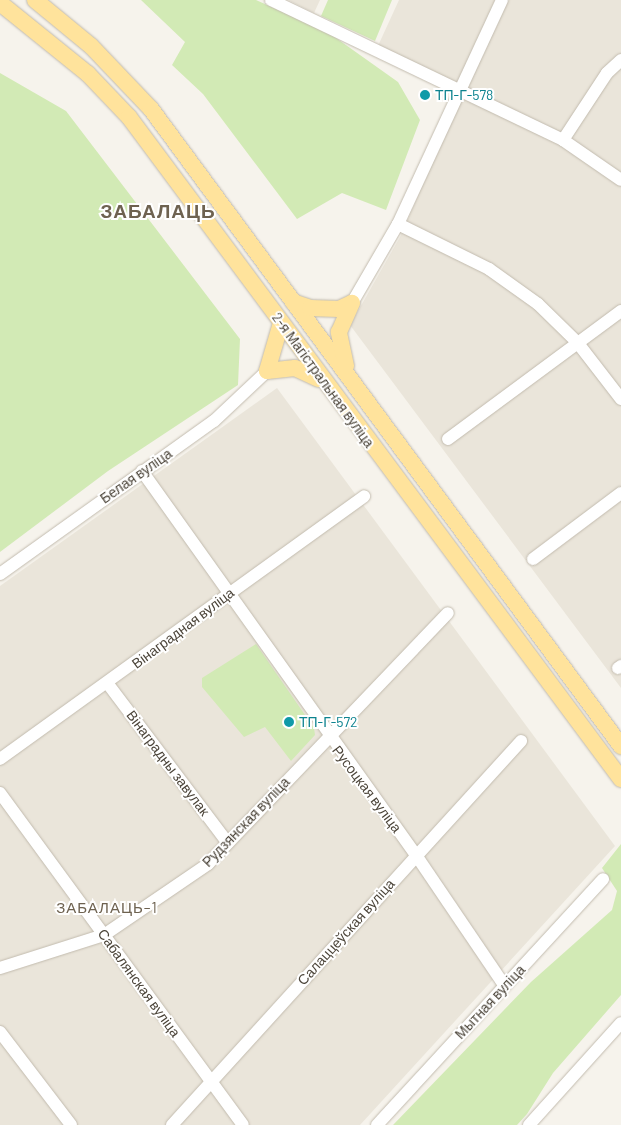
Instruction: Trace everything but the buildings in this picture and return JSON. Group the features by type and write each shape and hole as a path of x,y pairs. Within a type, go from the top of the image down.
{"main road":[{"name":"2-я Магістральная вуліца","path":"35,0 91,46 151,109 621,746"},
{"name":"2-я Магістральная вуліца","path":"0,3 88,74 128,117 621,779"},
{"path":"293,302 310,308 339,309 352,303"},
{"path":"350,379 339,332 352,303"},
{"path":"281,324 267,371 295,368 323,380"}],"street":[{"path":"271,0 563,140 621,180"},
{"path":"352,303 398,224 458,90 502,0"},
{"path":"563,140 607,73 621,60"},
{"path":"398,224 489,270 538,304 577,342 621,399"},
{"path":"448,439 621,311"},
{"name":"Белая вуліца","path":"0,574 142,470 214,421 267,371"},
{"name":"Русоцкая вуліца","path":"142,470 228,595 416,855 504,986"},
{"path":"533,558 621,493"},
{"name":"Вінаградная вуліца","path":"0,759 108,684 364,496"},
{"name":"Рудзянская вуліца","path":"0,968 104,935 208,864 448,613"},
{"name":"Вінаградны завулак","path":"108,684 228,843"},
{"name":"Салаццеўская вуліца","path":"172,1125 521,741"},
{"name":"Сабалянская вуліца","path":"0,792 243,1125"},
{"name":"Мытная вуліца","path":"377,1125 603,879"},
{"path":"529,1125 621,1023"},
{"path":"0,1032 71,1125"}],"shaded area":[{"path":"288,0 320,0 314,13"},
{"path":"399,0 621,0 621,688 350,325 400,237 465,89 377,48"},
{"name":"ЗАБАЛАЦЬ–1","path":"277,388 615,846 360,1125 0,1125 0,586"}],"green space":[{"path":"141,0 256,0 329,33 398,82 420,120 386,210 342,193 297,219 203,94 172,65 185,42"},
{"path":"328,0 392,0 375,41 321,16"},
{"path":"0,73 66,111 240,339 238,385 108,471 0,552"},
{"path":"256,644 314,728 315,735 291,761 265,727 244,737 202,687 202,678"},
{"path":"621,844 621,995 553,1073 527,1114 517,1125 393,1125 531,982 612,910 617,891 602,868"}],"place":[{"name":"ТП-Г-578","path":"425,95"},
{"name":"ТП-Г-572","path":"289,722"}],"district":[{"name":"ЗАБАЛАЦЬ","path":"158,211"},
{"name":"ЗАБАЛАЦЬ–1","path":"107,908"}]}
